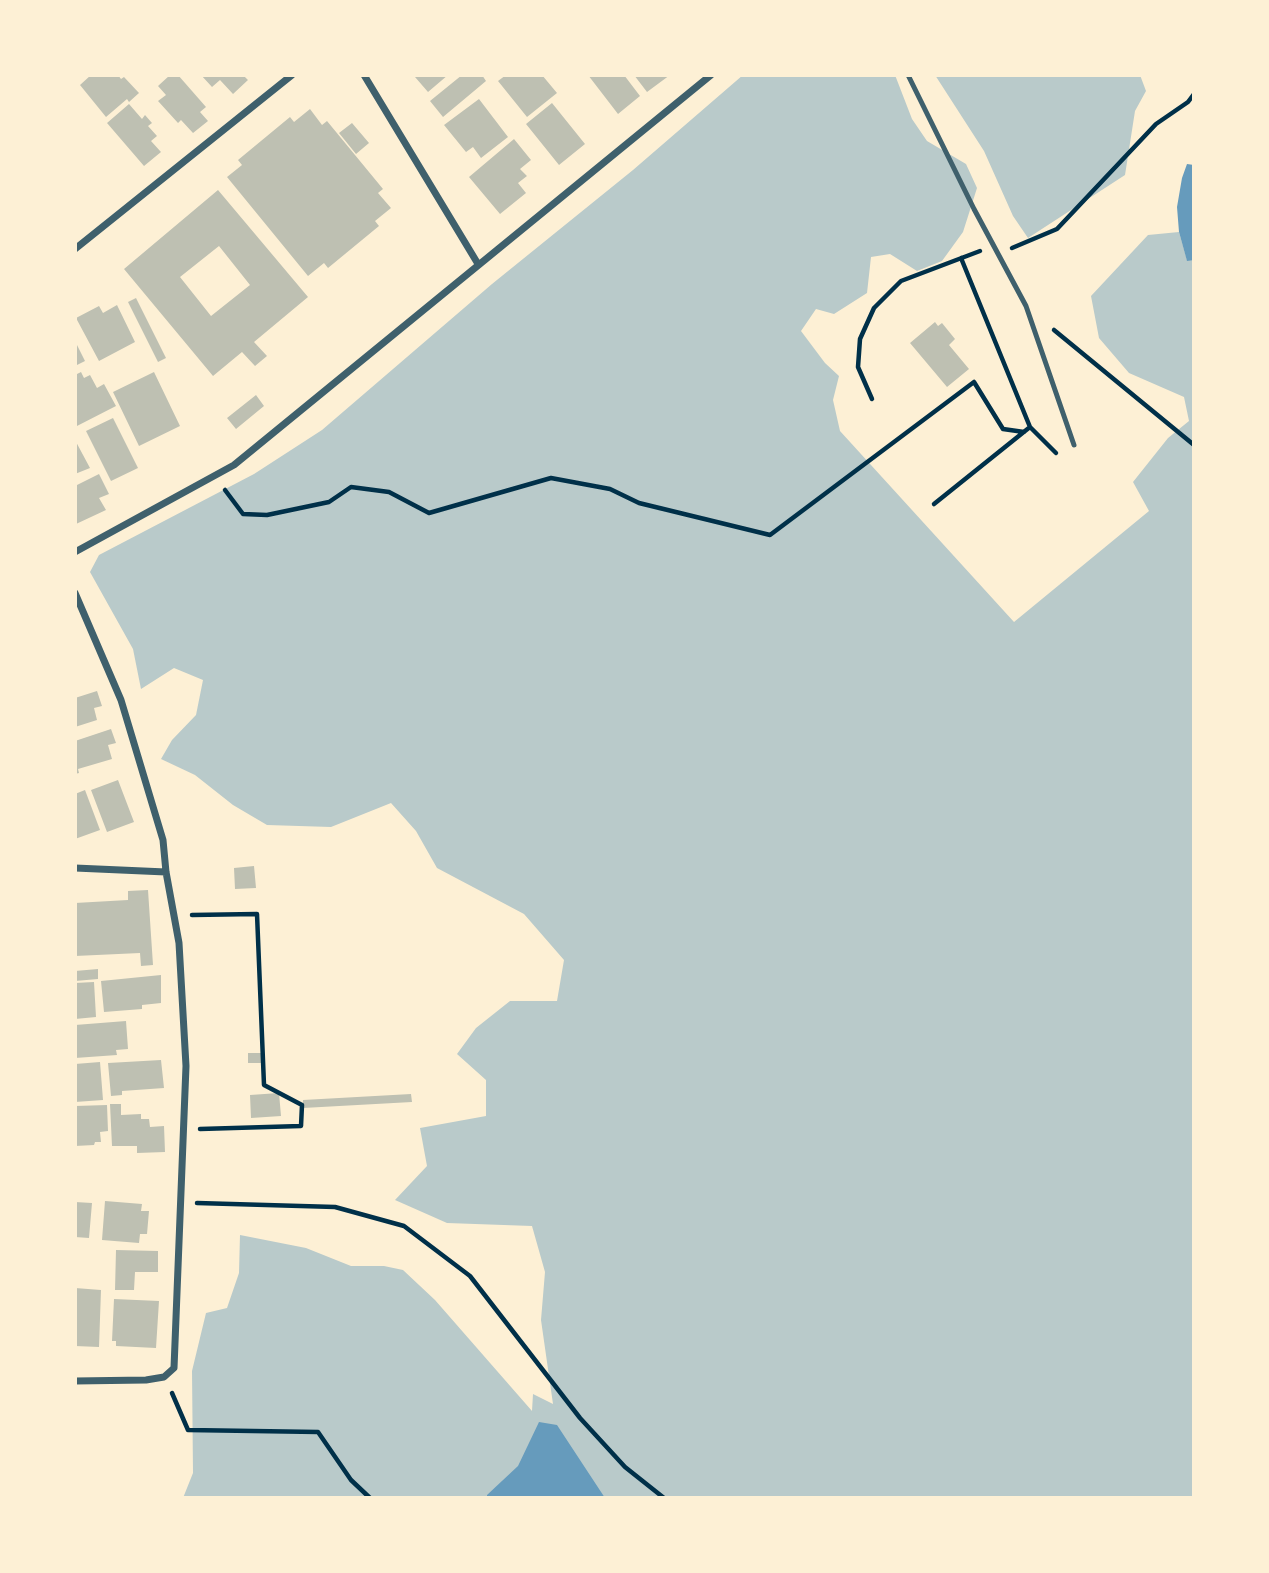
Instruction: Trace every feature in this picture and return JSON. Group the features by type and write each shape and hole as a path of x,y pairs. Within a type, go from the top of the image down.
{"street":[{"path":"75,249 292,75"},
{"path":"365,75 478,264"},
{"path":"75,552 234,465 711,75"},
{"path":"75,593 125,712 163,840 178,943 186,1066 174,1368 164,1377 146,1380 75,1381"},
{"path":"75,868 166,872"}],"lane":[{"path":"908,75 1026,306 1074,445"}],"path":[{"path":"1012,248 1057,229 1156,124 1188,102 1194,94"},
{"path":"872,399 858,367 860,339 874,308 901,281 994,246"},
{"path":"961,258 1030,427 1056,453"},
{"path":"1026,306 1194,445"},
{"path":"215,476 243,514 267,515 329,502 351,487 388,492 429,513 551,478 610,489 639,503 770,535 974,382 1003,429 1024,432"},
{"path":"934,504 1030,427"},
{"path":"174,915 257,914 264,1085 302,1105 301,1126 184,1129"},
{"path":"179,1203 335,1208 404,1226 470,1276 580,1418 625,1467 664,1498"},
{"path":"164,1377 188,1430 318,1432 351,1480 370,1498"}],"shaded area":[{"path":"743,75 895,75 912,119 927,141 966,164 977,188 963,232 942,261 917,271 890,254 871,257 867,293 834,314 816,309 801,331 825,363 839,376 833,400 840,431 1014,622 1149,511 1133,482 1168,438 1189,421 1184,397 1129,373 1099,338 1091,296 1148,235 1179,232 1187,260 1194,260 1194,1498 183,1498 193,1473 192,1371 206,1313 227,1308 239,1273 240,1235 306,1248 351,1266 384,1266 403,1270 435,1300 532,1411 533,1394 553,1404 541,1320 545,1272 532,1226 447,1223 395,1200 427,1166 420,1128 486,1116 486,1080 457,1054 476,1028 510,1001 557,1001 564,960 524,914 437,868 416,831 391,803 331,827 267,825 233,805 195,775 161,759 172,740 196,715 203,680 174,668 141,689 133,649 90,572 99,555 254,474 322,430"},
{"path":"935,75 1140,75 1146,91 1135,111 1125,175 1028,238 1013,216 984,151"}],"water":[{"path":"1187,164 1194,165 1194,260 1187,261 1179,232 1177,207"},
{"path":"539,1422 557,1425 605,1498 487,1498 518,1466"}],"building":[{"path":"91,75 118,75 121,79 124,77 139,93 129,102 127,99 106,117 80,85"},
{"path":"170,75 178,75 206,107 200,112 208,121 193,133 181,120 178,123 158,101 166,95 158,86"},
{"path":"201,75 243,75 248,80 233,94 220,80 212,87"},
{"path":"448,75 428,92 415,77"},
{"path":"462,75 482,75 486,81 443,117 430,101"},
{"path":"506,75 542,75 557,93 527,117 498,81"},
{"path":"588,75 624,75 640,96 618,114"},
{"path":"634,75 670,75 647,92"},
{"path":"479,99 508,137 481,158 473,147 466,152 444,125"},
{"path":"552,103 585,144 559,165 526,124"},
{"path":"129,104 142,119 145,115 152,123 148,126 157,136 151,141 161,152 144,166 107,123"},
{"path":"310,109 322,125 327,121 383,189 378,193 391,208 375,221 379,226 328,268 324,263 308,276 227,177 242,165 238,160 290,117 294,122"},
{"path":"352,123 369,143 356,154 339,133"},
{"path":"514,139 531,160 520,169 527,176 518,183 526,193 500,214 469,177"},
{"path":"218,190 308,297 254,342 267,356 255,366 242,352 213,376 124,269","holes":["219,246 250,285 211,316 180,277"]},
{"path":"136,298 166,358 158,362 128,302"},
{"path":"117,305 135,342 99,361 76,318 99,306 103,313"},
{"path":"935,322 938,326 942,323 955,339 949,345 969,369 947,387 910,343"},
{"path":"75,341 85,361 75,366"},
{"path":"81,372 84,378 90,375 97,388 104,384 116,406 75,427 75,375"},
{"path":"154,372 180,426 139,446 113,392"},
{"path":"256,395 264,406 236,429 227,418"},
{"path":"113,418 138,468 111,481 86,431"},
{"path":"75,440 90,468 75,474"},
{"path":"99,474 109,494 99,498 106,510 76,524 75,486"},
{"path":"97,691 102,706 94,708 97,720 75,727 75,698"},
{"path":"111,729 116,743 108,745 112,759 78,769 79,773 75,774 75,741"},
{"path":"118,780 134,822 107,832 91,790"},
{"path":"85,790 100,830 75,839 75,794"},
{"path":"254,866 256,888 235,889 234,868"},
{"path":"148,890 153,965 141,966 140,953 75,956 75,903 128,900 128,891"},
{"path":"98,969 98,979 75,981 75,971"},
{"path":"161,975 161,1003 142,1005 142,1009 104,1012 101,981"},
{"path":"94,982 96,1017 75,1019 75,983"},
{"path":"126,1021 128,1049 116,1050 117,1055 75,1058 75,1025"},
{"path":"248,1053 262,1053 262,1063 248,1063"},
{"path":"161,1060 164,1088 122,1091 122,1095 111,1096 108,1063"},
{"path":"100,1062 103,1100 75,1102 75,1064"},
{"path":"279,1093 281,1116 251,1118 250,1095"},
{"path":"411,1094 412,1102 303,1108 303,1100"},
{"path":"110,1104 121,1104 121,1115 141,1114 141,1119 149,1119 150,1127 164,1126 165,1152 137,1153 137,1146 112,1146"},
{"path":"107,1105 108,1131 100,1132 101,1142 75,1146 75,1106"},
{"path":"105,1201 142,1204 141,1211 149,1211 147,1234 140,1234 139,1243 102,1240"},
{"path":"75,1202 92,1203 89,1238 75,1237"},
{"path":"116,1250 158,1251 158,1272 135,1272 134,1290 115,1290"},
{"path":"75,1288 101,1290 99,1347 75,1346"},
{"path":"114,1299 159,1301 156,1348 116,1346 116,1341 112,1341"}]}
